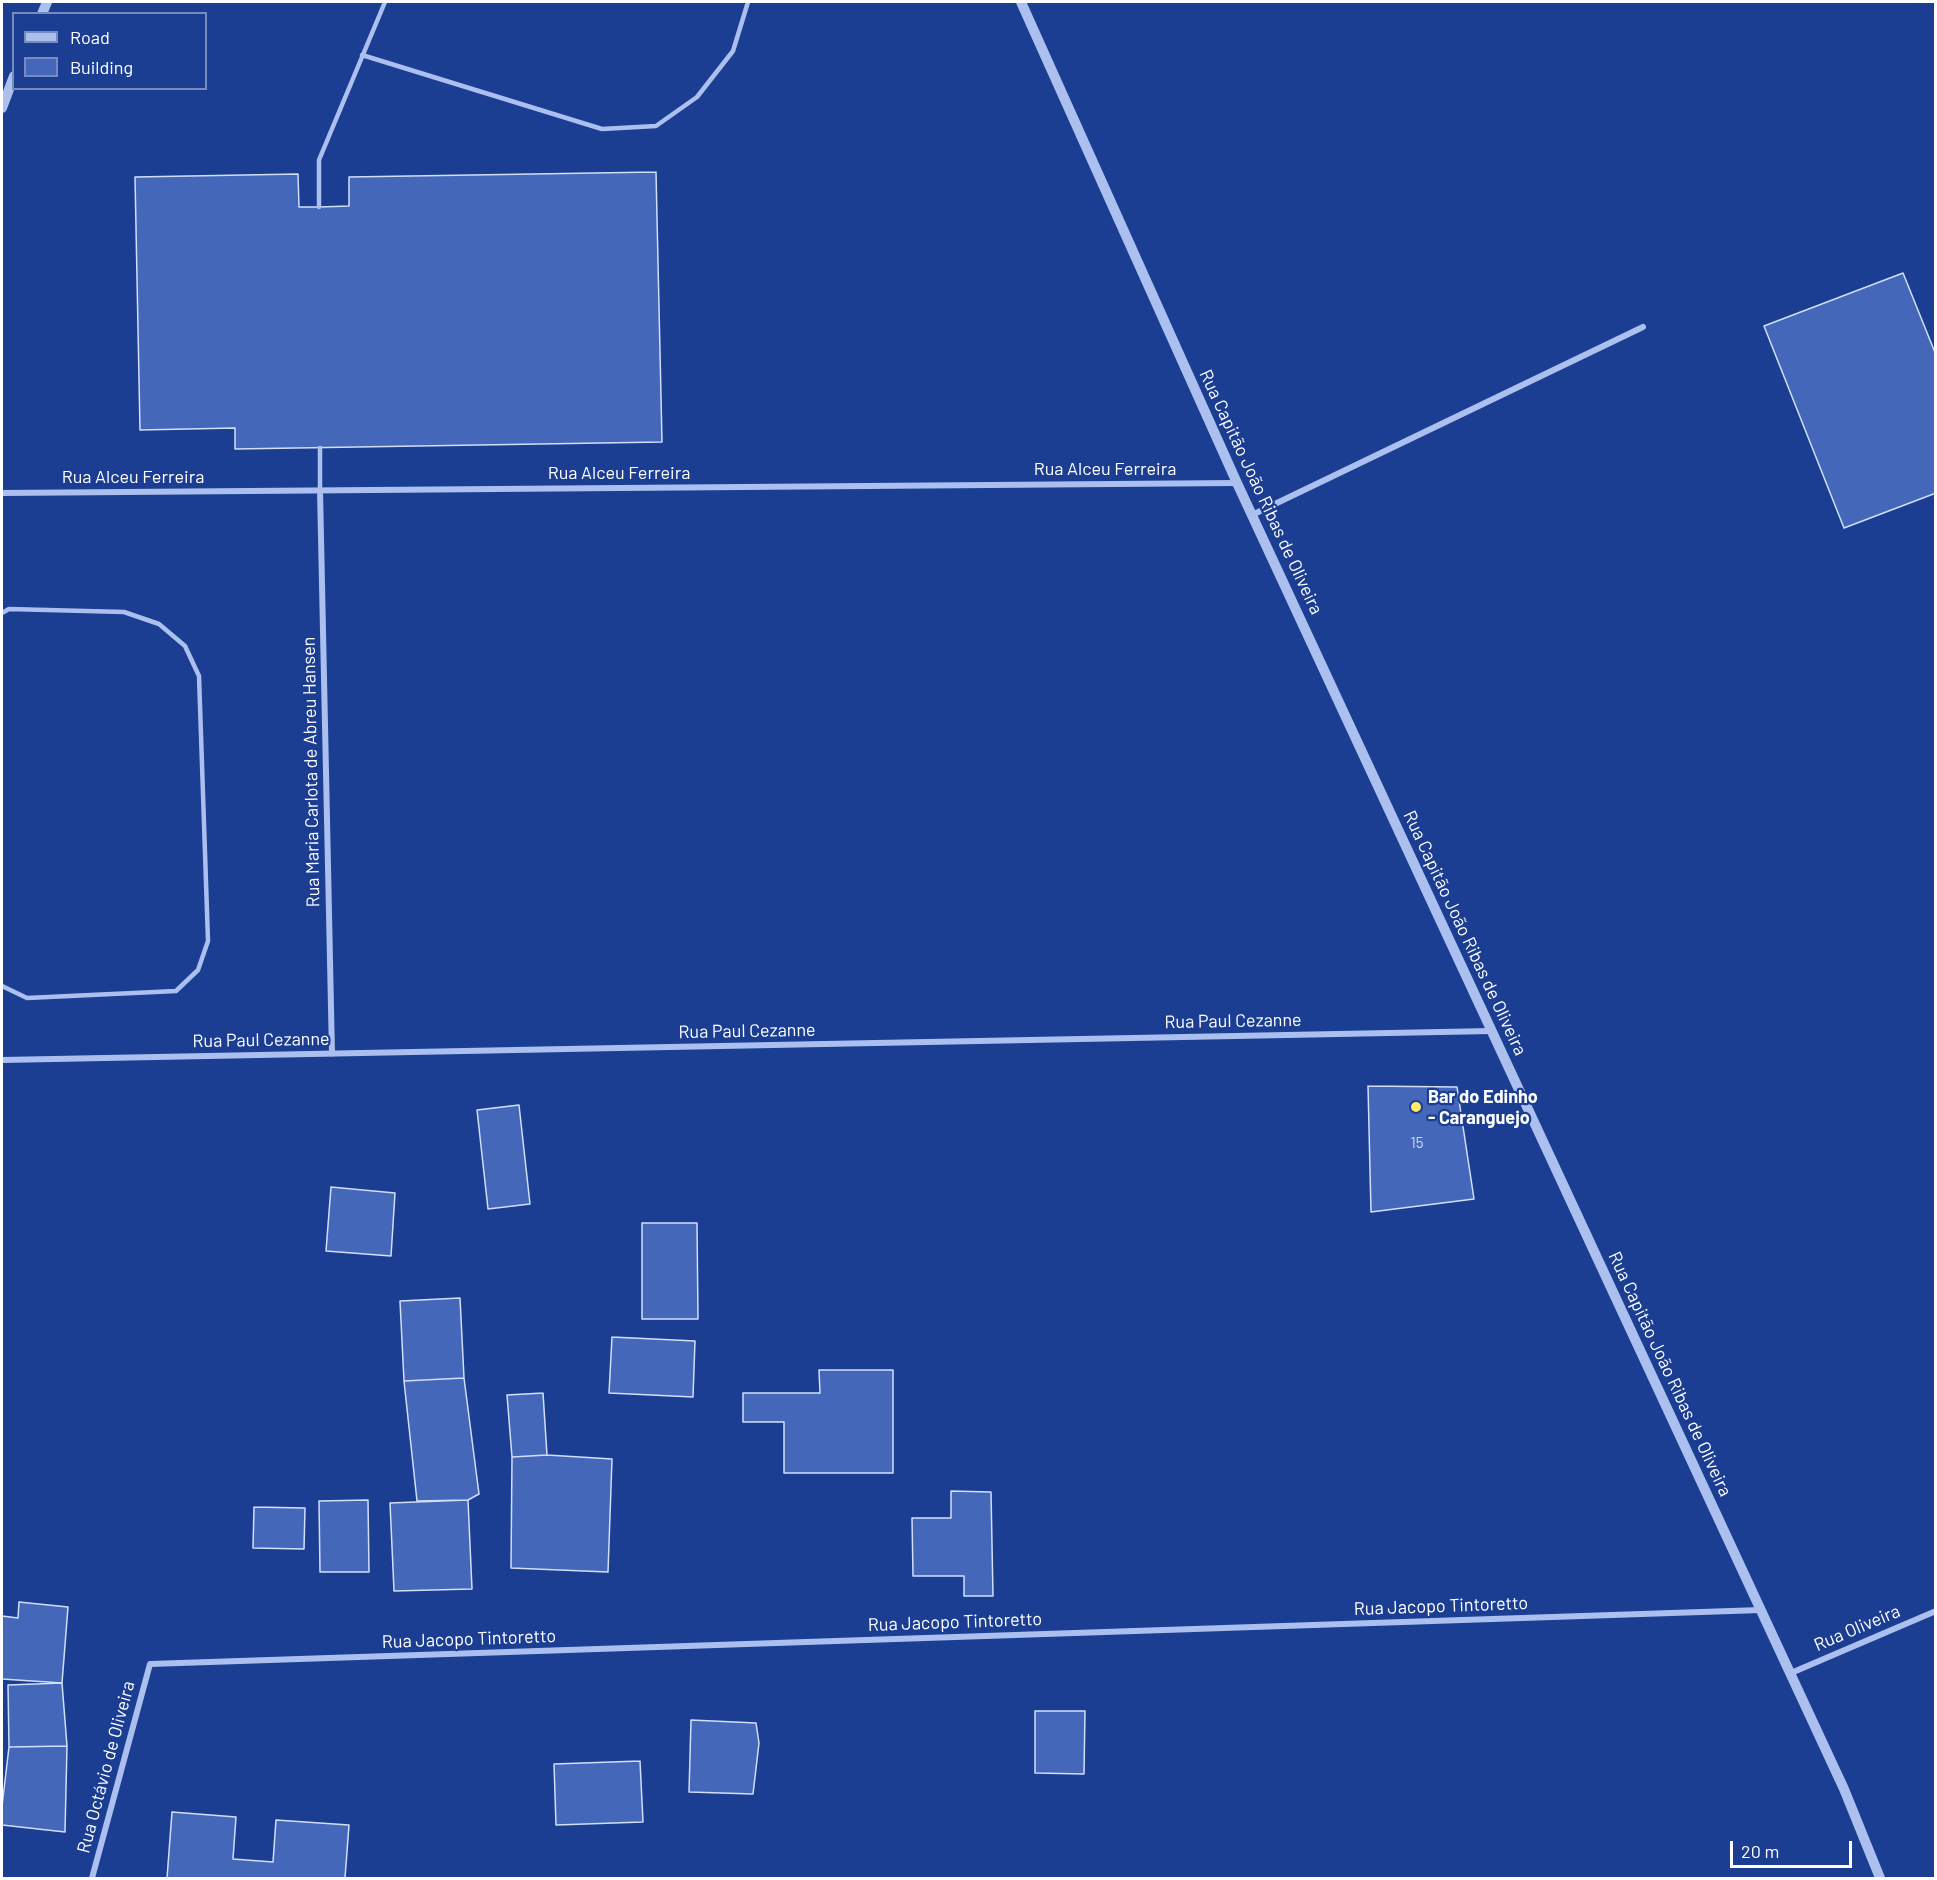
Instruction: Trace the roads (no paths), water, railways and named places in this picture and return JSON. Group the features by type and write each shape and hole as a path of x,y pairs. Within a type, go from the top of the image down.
{"street":[{"name":"Rua Capitão João Ribas de Oliveira","path":"1021,2 1237,483 1791,1673 1854,1811 1880,1878"},
{"path":"2,108 12,81"},
{"path":"1252,515 1643,327"},
{"name":"Rua Alceu Ferreira","path":"2,493 1237,483"},
{"name":"Rua Maria Carlota de Abreu Hansen","path":"320,490 332,1054"},
{"name":"Rua Paul Cezanne","path":"2,1060 1492,1031"},
{"name":"Rua Jacopo Tintoretto","path":"150,1664 1761,1610"},
{"name":"Rua Oliveira","path":"1791,1673 1935,1611"},
{"name":"Rua Octávio de Oliveira","path":"92,1878 150,1664"}],"lane":[{"path":"319,207 319,160 385,2"},
{"path":"362,55 602,129 656,126 697,97 733,51 748,2"},
{"path":"320,448 320,490"},
{"path":"2,614 9,609 124,612 159,624 185,646 199,676 208,941 198,970 176,991 27,998 2,986"}],"place":[{"name":"Bar do Edinho - Caranguejo","path":"1416,1107"}]}
